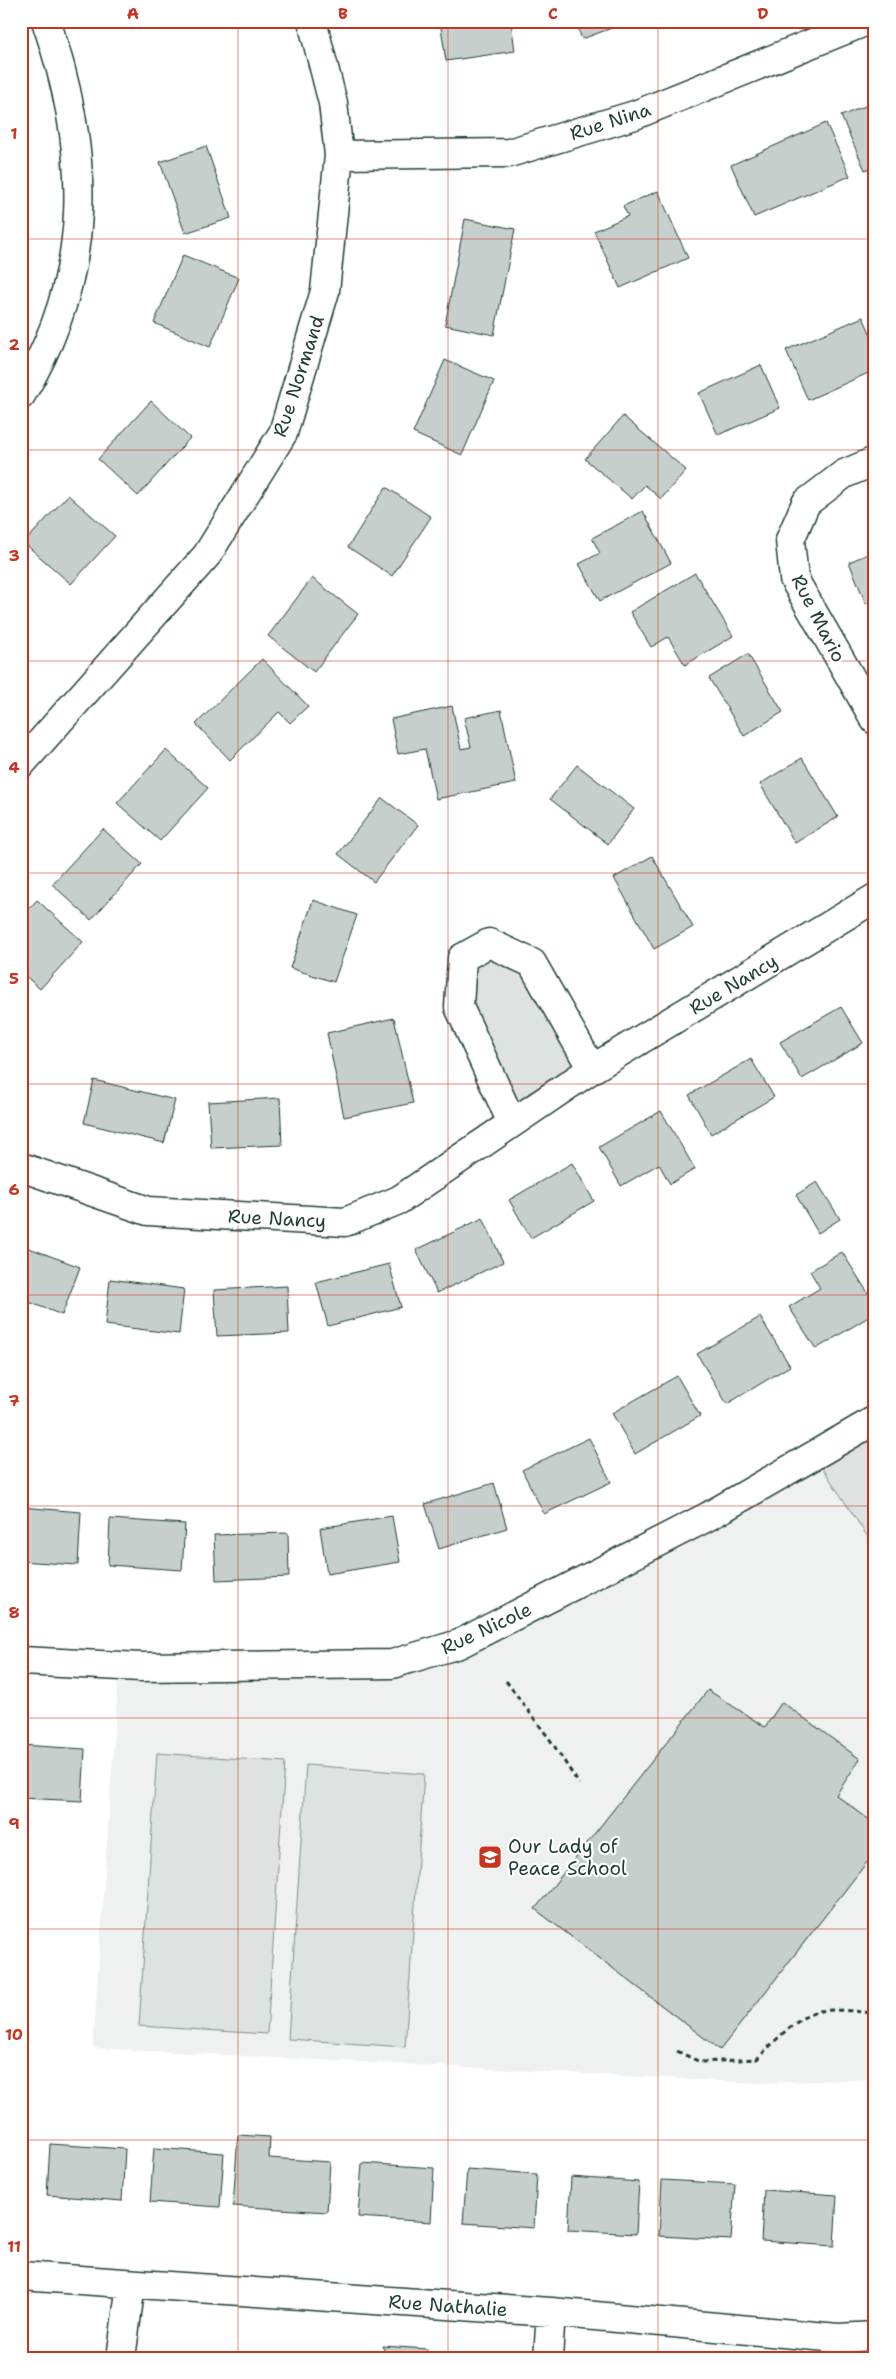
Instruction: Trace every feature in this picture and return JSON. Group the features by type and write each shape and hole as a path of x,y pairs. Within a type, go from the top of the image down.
{"main road":[{"path":"21,395 47,349 61,310 70,278 78,210 79,174 71,108 62,71 46,21"},
{"name":"Rue Normand","path":"21,764 208,555 283,433 325,291 339,156 333,103 312,21"},
{"name":"Rue Nina","path":"339,156 509,153 635,115 867,21"},
{"name":"Rue Mario","path":"875,461 844,474 806,503 790,540 794,579 875,720"},
{"name":"Rue Nancy","path":"21,1167 148,1211 345,1222 399,1200 592,1070 875,898"},
{"path":"512,1123 459,1007 462,958 489,943 532,963 592,1070"},
{"name":"Rue Nicole","path":"21,1661 140,1667 392,1664 459,1644 709,1516 875,1420"},
{"name":"Rue Nathalie","path":"21,2276 551,2312 838,2338 875,2336"},
{"path":"121,2358 131,2284"},
{"path":"548,2358 551,2312"}],"path":[{"path":"506,1681 551,1741 579,1784"},
{"path":"677,2051 700,2062 757,2059 782,2033 812,2013 853,2010 875,2014"}],"shaded area":[{"path":"489,943 532,963 592,1069 512,1123 459,1007 462,958"},
{"path":"875,1420 875,1548 814,1455"},
{"name":"Our Lady of Peace School","path":"814,1455 875,1545 875,2079 758,2083 93,2048 119,1666 392,1664"},
{"path":"157,1753 285,1762 267,2034 139,2026"},
{"path":"306,1765 424,1774 405,2047 288,2039"}],"building":[{"path":"440,21 511,21 515,51 446,61"},
{"path":"575,21 631,21 582,39"},
{"path":"875,102 875,166 865,170 841,116"},
{"path":"826,123 850,176 754,217 731,165"},
{"path":"206,146 231,218 185,233 160,162"},
{"path":"658,191 688,258 620,288 594,231 628,216 623,206"},
{"path":"465,219 515,229 494,335 445,325"},
{"path":"183,255 239,278 210,347 154,323"},
{"path":"863,317 875,344 875,370 808,400 786,350"},
{"path":"445,360 494,381 462,455 413,433"},
{"path":"761,365 780,408 718,435 699,393"},
{"path":"151,401 190,438 138,496 98,459"},
{"path":"623,416 686,470 661,499 645,485 632,499 585,459"},
{"path":"386,487 431,517 392,576 348,547"},
{"path":"68,495 115,536 71,584 24,543"},
{"path":"643,511 671,563 600,601 579,564 600,553 592,538"},
{"path":"875,551 875,600 866,604 849,562"},
{"path":"695,573 733,636 685,665 668,637 651,647 630,612"},
{"path":"312,578 358,614 314,672 268,636"},
{"path":"748,654 783,712 744,736 709,678"},
{"path":"262,659 308,706 290,723 279,712 230,760 196,724"},
{"path":"452,706 461,749 471,747 464,718 501,710 516,783 436,799 425,749 398,754 391,719"},
{"path":"166,750 208,788 160,841 117,803"},
{"path":"802,758 838,817 795,843 760,784"},
{"path":"577,765 634,809 608,844 550,799"},
{"path":"382,798 418,825 374,882 338,854"},
{"path":"103,829 142,864 91,920 52,884"},
{"path":"652,856 693,927 654,949 614,878"},
{"path":"37,900 83,942 40,989 21,972 21,917"},
{"path":"313,900 357,915 334,982 290,968"},
{"path":"875,986 875,999 869,989"},
{"path":"841,1007 863,1043 802,1079 780,1042"},
{"path":"394,1018 413,1103 344,1117 327,1033"},
{"path":"751,1059 774,1097 711,1134 689,1095"},
{"path":"94,1080 175,1100 164,1143 84,1123"},
{"path":"280,1098 282,1145 211,1148 208,1102"},
{"path":"661,1111 695,1169 670,1184 659,1164 621,1186 599,1147"},
{"path":"572,1163 594,1201 531,1238 509,1200"},
{"path":"817,1182 840,1219 818,1233 796,1195"},
{"path":"483,1218 503,1262 437,1293 416,1250"},
{"path":"21,1245 80,1267 62,1315 21,1299"},
{"path":"842,1252 875,1304 875,1313 816,1349 789,1307 820,1288 810,1271"},
{"path":"389,1264 401,1307 328,1326 316,1282"},
{"path":"110,1279 184,1289 179,1334 105,1325"},
{"path":"287,1286 289,1333 217,1336 214,1290"},
{"path":"760,1317 790,1366 727,1404 697,1354"},
{"path":"677,1376 700,1416 635,1454 612,1413"},
{"path":"589,1438 611,1482 544,1514 522,1470"},
{"path":"494,1483 507,1528 439,1549 425,1504"},
{"path":"21,1507 81,1512 78,1565 21,1561"},
{"path":"392,1516 400,1562 327,1574 320,1528"},
{"path":"110,1519 185,1524 182,1570 108,1565"},
{"path":"288,1533 289,1577 216,1580 214,1535"},
{"path":"708,1690 765,1727 782,1702 860,1759 836,1795 875,1824 875,1852 720,2050 535,1909"},
{"path":"21,1745 85,1749 82,1801 21,1798"},
{"path":"238,2135 270,2137 269,2158 330,2162 327,2212 233,2206"},
{"path":"50,2144 125,2149 122,2201 47,2195"},
{"path":"154,2148 224,2153 220,2207 150,2202"},
{"path":"362,2163 434,2168 431,2222 358,2217"},
{"path":"467,2169 537,2174 534,2228 463,2223"},
{"path":"571,2177 639,2182 636,2234 568,2230"},
{"path":"662,2180 735,2184 731,2240 659,2236"},
{"path":"764,2190 837,2195 834,2246 761,2241"},
{"path":"383,2346 427,2349 428,2358 386,2358"}],"place":[{"name":"Our Lady of Peace School","path":"490,1857"}]}
